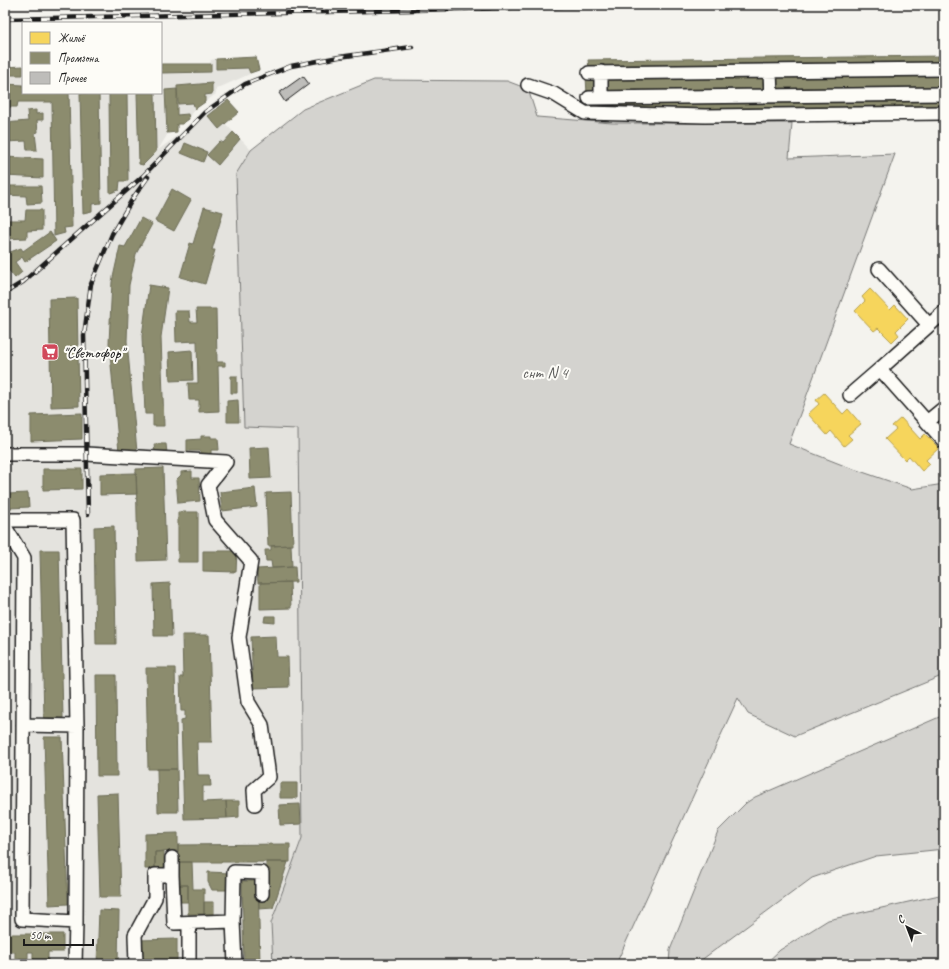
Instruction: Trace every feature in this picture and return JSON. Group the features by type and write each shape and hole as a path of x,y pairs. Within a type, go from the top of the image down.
{"lane":[{"path":"944,69 595,72 595,98 944,94"},
{"path":"770,71 771,96"},
{"path":"528,85 554,94 585,113 704,116 944,113"},
{"path":"879,269 929,325"},
{"path":"850,395 944,312"},
{"path":"880,369 944,441"},
{"path":"927,422 944,408"},
{"path":"5,454 86,454 226,462 208,485 215,520 251,560 239,637 248,702 262,725 270,777 254,790 255,804"},
{"path":"5,520 73,520 77,726 75,964"},
{"path":"5,527 24,558 22,919 76,922"},
{"path":"23,725 77,726"},
{"path":"172,858 174,923 233,921"},
{"path":"235,964 233,921 234,872 262,872 262,894"},
{"path":"136,964 135,935 155,898 155,875 172,875"},
{"path":"189,923 189,964"}],"shaded area":[{"path":"256,57 259,70 216,89 216,94 195,109 189,119 182,124 178,124 177,132 169,132 158,150 212,110 251,150 236,174 244,427 298,428 302,838 271,923 273,964 5,964 5,67 22,66 22,94 162,94 162,64 210,64 211,60"}],"green space":[{"name":"снт N 4","path":"374,80 507,81 528,89 537,117 612,123 792,123 789,158 895,154 789,444 845,466 912,489 944,484 944,675 795,736 748,714 738,698 616,964 273,964 271,923 302,838 298,429 244,427 236,174 251,150 303,109"},
{"path":"944,715 944,849 876,856 812,878 696,964 669,964 670,950 718,831 746,803 755,797"},
{"path":"944,894 944,964 765,964 780,950 828,920"}],"building: Жильё":[{"path":"870,289 890,310 895,305 908,319 896,331 899,335 892,342 878,328 874,331 855,311 865,301 862,297"},
{"path":"824,393 843,414 848,409 861,424 848,435 852,439 844,446 831,431 827,435 808,414 819,404 816,400"},
{"path":"901,418 920,439 925,434 939,448 926,460 930,464 922,471 909,456 905,460 885,439 896,429 892,426"}],"building: Промзона":[{"path":"944,56 944,65 589,69 588,60"},
{"path":"256,57 259,70 250,73 248,68 216,69 216,59"},
{"path":"162,64 211,64 211,72 162,73"},
{"path":"22,66 22,75 5,75 5,67"},
{"path":"944,73 944,91 776,92 775,74"},
{"path":"766,74 767,91 606,94 606,77"},
{"path":"595,76 597,94 587,94 586,77"},
{"path":"212,83 212,94 205,95 205,102 195,109 193,103 178,104 177,86"},
{"path":"5,84 22,85 22,94 69,94 72,227 64,228 65,233 54,236 52,102 18,102 17,107 5,107"},
{"path":"177,89 177,115 188,114 189,119 182,124 177,124 177,132 167,133 165,90"},
{"path":"80,94 99,94 101,203 92,204 92,211 83,213"},
{"path":"109,94 127,94 128,181 120,181 119,190 110,193"},
{"path":"137,94 155,94 156,152 143,165 139,164"},
{"path":"228,100 239,112 219,129 208,116"},
{"path":"944,100 944,108 588,110 587,102"},
{"path":"36,110 36,114 43,113 43,120 37,120 38,132 35,133 37,150 27,150 26,141 5,142 5,123 28,121 27,111"},
{"path":"233,132 240,139 218,165 207,155 220,141 223,143"},
{"path":"185,143 207,152 203,162 181,153"},
{"path":"5,157 43,159 43,178 5,176"},
{"path":"5,186 41,186 42,203 27,204 26,196 5,195"},
{"path":"172,189 191,200 174,231 155,221"},
{"path":"204,207 223,212 212,250 215,250 205,284 180,277 190,243 193,244"},
{"path":"26,210 42,210 42,230 27,231 27,238 5,239 5,220 25,220"},
{"path":"141,218 152,224 136,254 129,285 127,341 137,452 119,452 109,343 112,282 120,246 125,247"},
{"path":"50,232 56,241 25,262 22,257 15,262 22,272 15,278 7,268 5,270 5,254 21,248 23,251"},
{"path":"149,285 168,288 161,337 164,426 153,426 153,414 145,414 142,336"},
{"path":"77,298 79,406 51,407 49,299"},
{"path":"196,309 216,309 217,362 225,362 225,366 218,366 219,411 199,412 199,400 189,400 188,383 198,383 197,341 176,342 175,311 189,311 190,322 197,322"},
{"path":"192,350 193,380 170,381 169,352"},
{"path":"231,376 237,376 237,393 231,393"},
{"path":"238,400 239,422 227,422 227,401"},
{"path":"82,413 82,439 31,441 31,415"},
{"path":"201,436 218,438 219,450 211,450 211,456 201,457 201,451 187,451 187,440 201,439"},
{"path":"154,444 166,444 167,453 155,453"},
{"path":"269,447 271,478 250,479 249,448"},
{"path":"163,468 166,560 138,561 136,469"},
{"path":"43,469 82,469 82,489 43,490"},
{"path":"192,471 192,478 199,478 200,501 178,503 176,480 181,475 181,472"},
{"path":"136,473 137,494 100,495 100,474"},
{"path":"255,488 257,507 222,511 220,492"},
{"path":"291,492 293,545 268,546 266,493"},
{"path":"28,493 29,507 9,508 8,494"},
{"path":"178,512 198,512 198,562 178,562"},
{"path":"114,526 116,644 96,644 94,527"},
{"path":"291,545 292,567 272,568 271,561 266,561 265,550 271,550 271,546"},
{"path":"40,550 59,550 63,718 44,718"},
{"path":"203,551 237,551 236,572 203,571"},
{"path":"295,567 296,582 258,583 257,569"},
{"path":"290,582 291,608 260,609 260,583"},
{"path":"170,583 172,636 154,636 153,584"},
{"path":"265,616 275,616 275,623 264,622"},
{"path":"182,635 209,635 212,742 197,742 198,775 210,775 211,786 203,786 203,802 226,801 227,818 184,819 181,720 185,719 185,711 181,711 180,677 183,677"},
{"path":"276,636 277,657 288,657 289,687 253,688 251,637"},
{"path":"146,668 175,668 177,769 148,769"},
{"path":"96,675 116,675 117,776 97,776"},
{"path":"44,737 62,737 68,904 49,905"},
{"path":"157,769 177,769 178,812 158,812"},
{"path":"280,783 297,783 297,798 280,798"},
{"path":"118,793 121,897 100,897 97,794"},
{"path":"226,801 239,801 239,817 227,818"},
{"path":"300,804 301,824 280,825 279,805"},
{"path":"178,833 178,851 155,852 155,869 145,869 145,834"},
{"path":"290,844 290,862 178,862 178,845"},
{"path":"164,851 164,869 155,869 155,852"},
{"path":"178,862 192,862 193,889 204,889 204,914 188,914 188,885 178,885"},
{"path":"266,862 288,862 273,908 259,909 259,900 267,900 270,869 266,869"},
{"path":"208,872 230,873 229,890 212,890 208,882"},
{"path":"242,881 258,881 260,964 244,964"},
{"path":"178,885 188,885 188,902 178,902"},
{"path":"204,902 214,902 214,914 204,914"},
{"path":"99,910 119,911 118,964 97,964"},
{"path":"5,934 63,934 63,952 48,952 48,961 33,961 33,952 28,952 28,958 15,958 15,952 5,952"},
{"path":"177,939 177,964 140,964 139,940"}],"building: Прочее":[{"path":"303,76 309,84 285,102 279,93"}],"railway":[{"path":"5,19 642,5"},
{"path":"5,293 23,282 143,176 205,112 245,84 291,66 339,57 412,47"},
{"path":"88,514 84,335 91,284 112,234 133,198 148,177"}],"place":[{"name":"\"Светофор\"","path":"50,352"}]}
